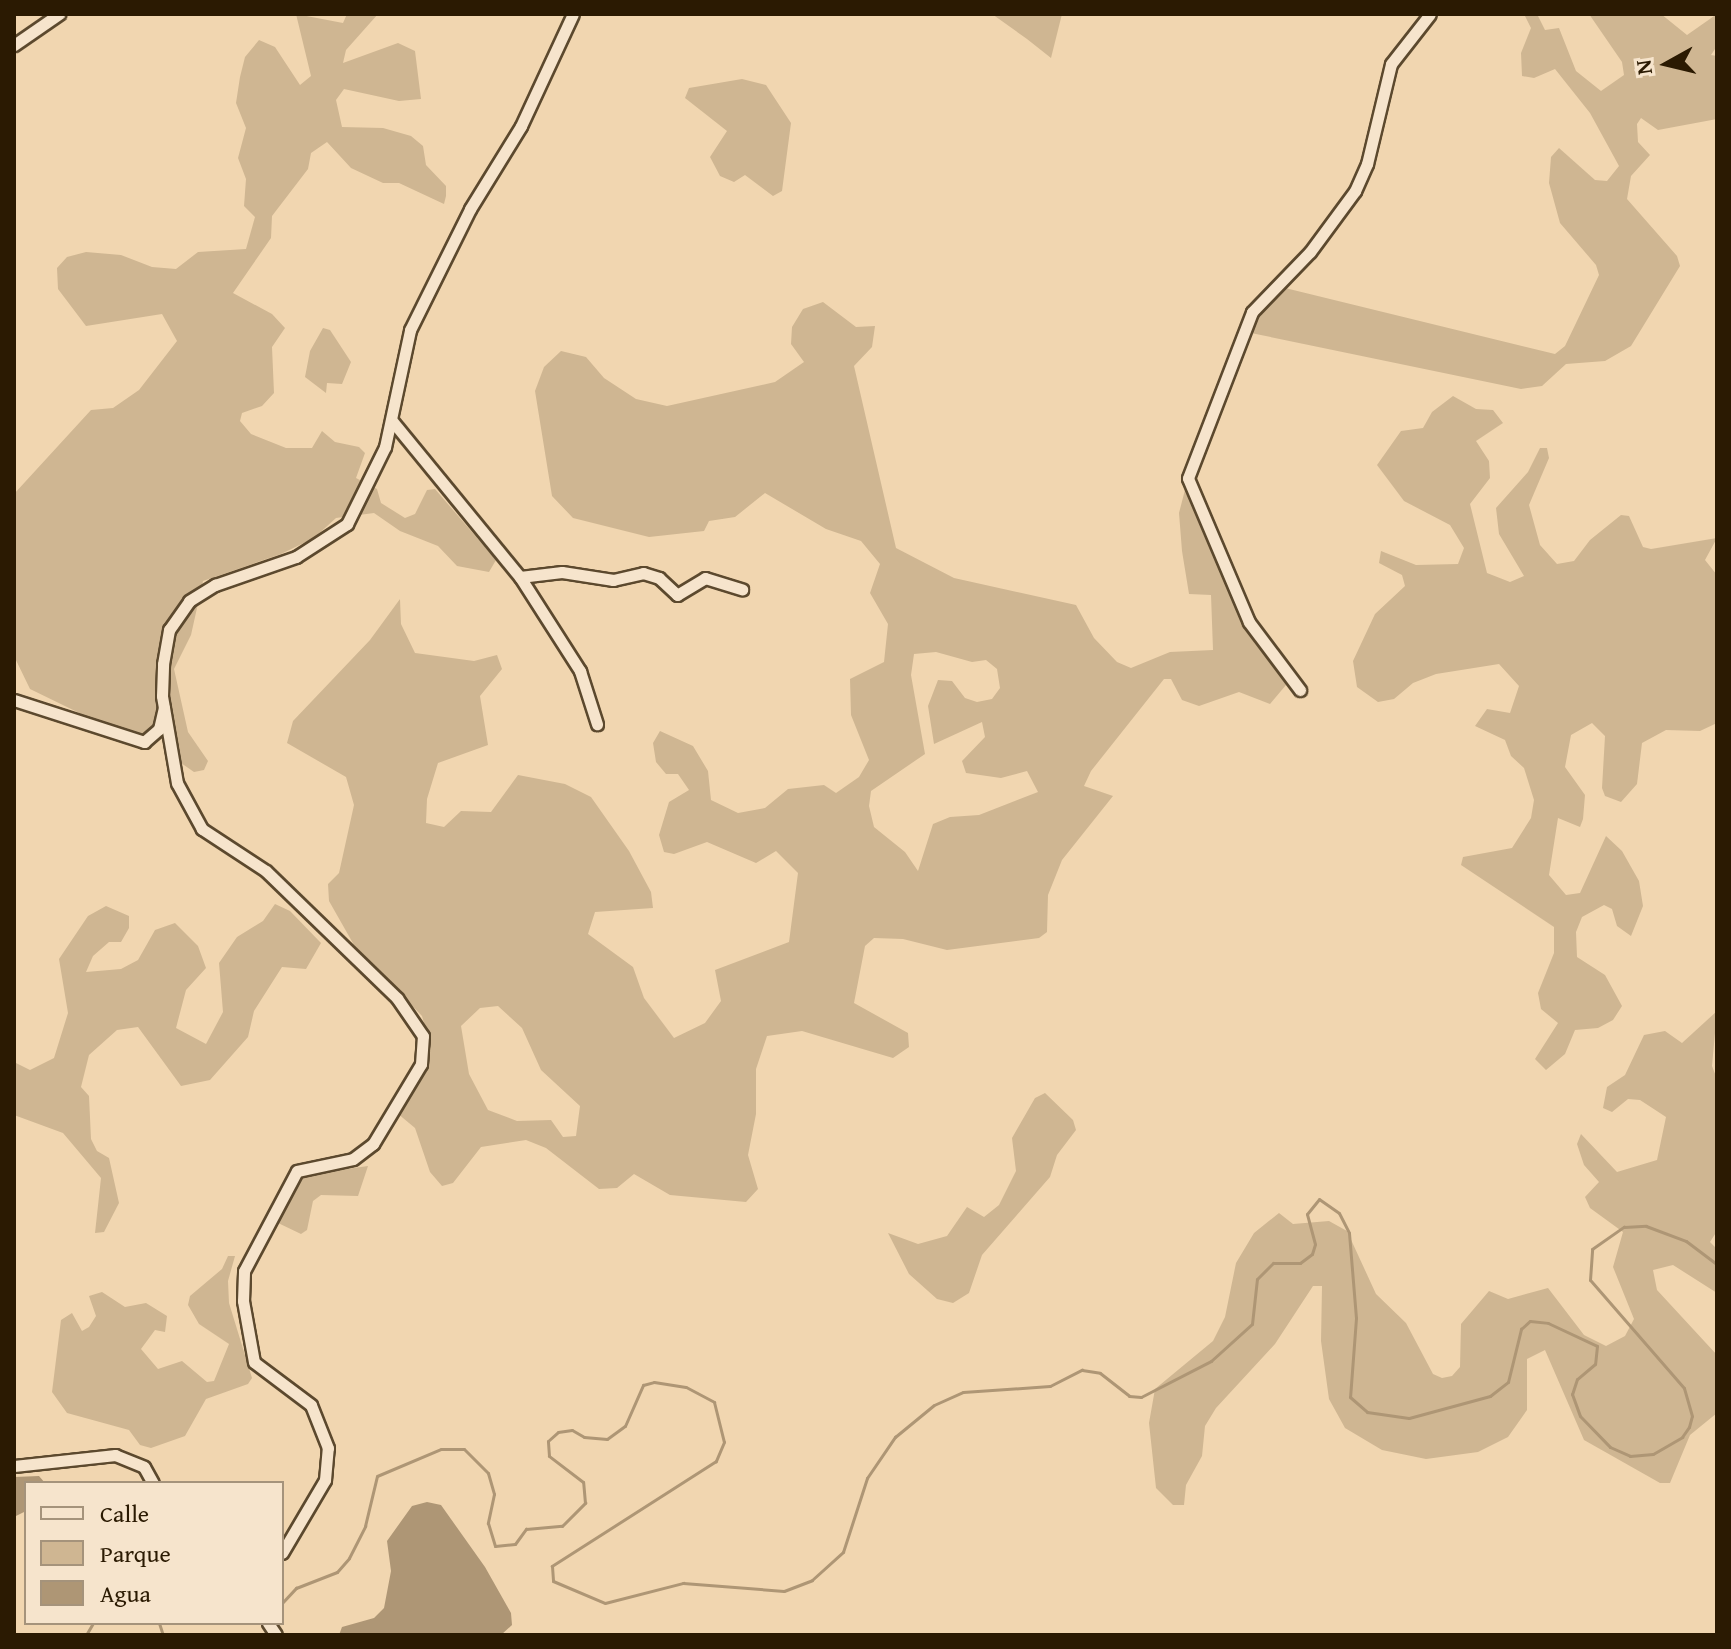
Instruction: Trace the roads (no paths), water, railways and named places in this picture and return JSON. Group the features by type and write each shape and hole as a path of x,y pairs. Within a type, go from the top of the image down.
{"street":[{"path":"14,45 59,14"},
{"path":"284,1550 325,1480 328,1448 311,1405 254,1362 243,1301 244,1271 297,1171 353,1159 373,1144 421,1064 423,1036 397,998 266,871 202,829 177,783 164,708 163,664 169,630 179,612 215,585 296,557 339,531 378,464 393,422 410,330 470,209 521,126 573,14"},
{"path":"1300,690 1249,622 1188,478 1252,312 1310,252 1355,191 1367,164 1391,64 1430,14"},
{"path":"393,422 520,577 580,671 597,724"},
{"path":"520,577 562,572 613,580 643,573 659,578 677,595 701,579 742,589"},
{"path":"14,700 144,742 159,729 164,708"},
{"path":"14,1466 115,1455 144,1467 152,1481"}],"water":[{"path":"39,1476 43,1481 24,1481 24,1512 14,1517 14,1477"},
{"path":"427,1502 441,1505 485,1567 511,1613 512,1625 501,1635 339,1635 342,1627 374,1618 384,1608 391,1571 387,1541 412,1506"}],"waterway":[{"path":"284,1601 296,1588 337,1572 349,1558 365,1526 377,1476 441,1449 464,1449 488,1473 494,1494 488,1523 495,1546 515,1544 526,1529 562,1526 585,1503 583,1482 549,1456 548,1441 558,1432 572,1430 584,1437 607,1439 625,1426 643,1385 654,1382 686,1387 714,1402 724,1442 716,1461 552,1566 553,1581 605,1603 683,1583 784,1591 812,1580 843,1552 867,1478 895,1437 934,1405 963,1392 1050,1386 1082,1370 1100,1373 1129,1396 1141,1397 1211,1361 1252,1324 1257,1279 1273,1263 1300,1263 1312,1254 1315,1244 1307,1214 1319,1199 1339,1213 1349,1233 1356,1318 1350,1397 1367,1412 1409,1418 1490,1396 1508,1382 1521,1329 1530,1321 1548,1323 1597,1346 1595,1364 1577,1379 1572,1394 1580,1416 1610,1447 1630,1456 1653,1454 1682,1437 1689,1427 1692,1416 1684,1388 1590,1280 1592,1249 1624,1227 1646,1226 1686,1241 1717,1264"},
{"path":"86,1635 92,1625"},
{"path":"160,1625 163,1635"}]}
